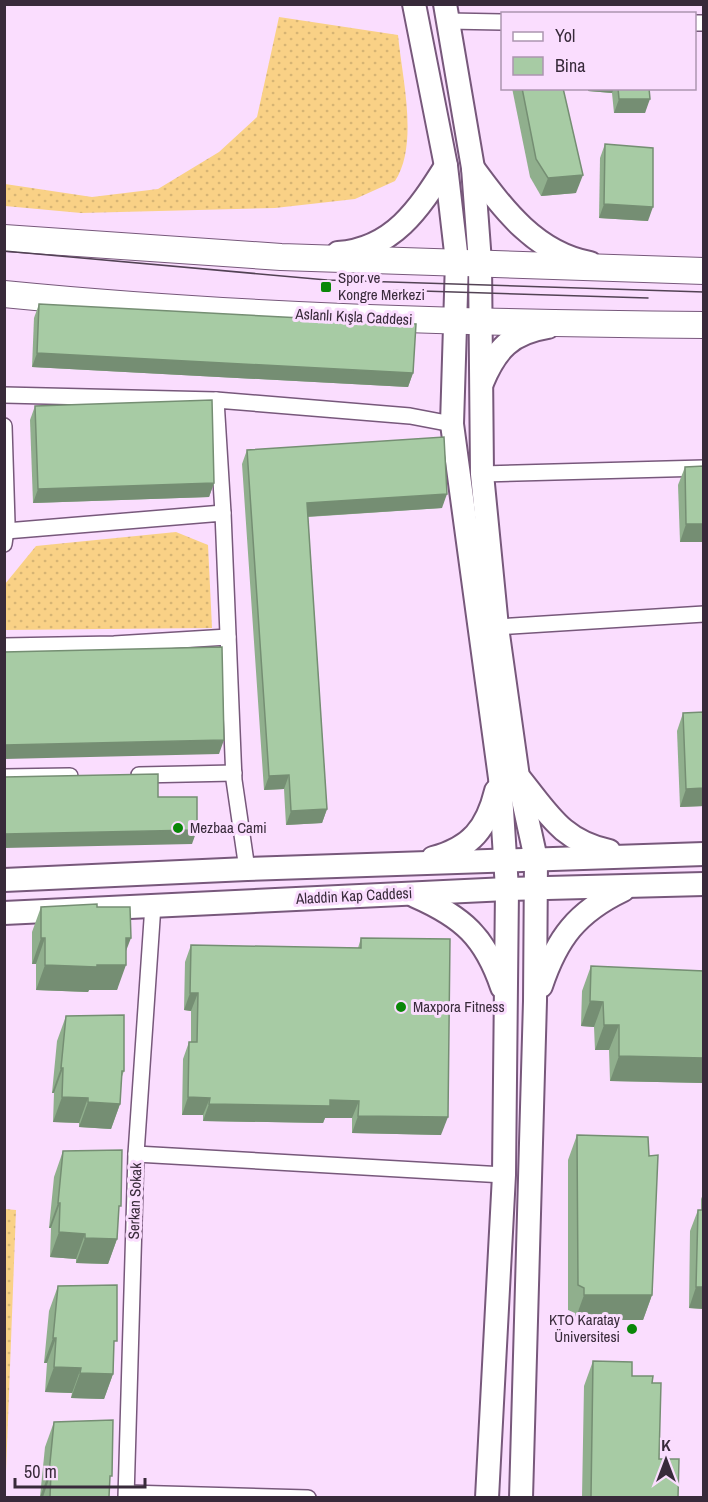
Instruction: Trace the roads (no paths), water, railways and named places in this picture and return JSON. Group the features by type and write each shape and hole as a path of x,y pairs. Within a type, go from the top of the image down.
{"main road":[{"path":"4,238 281,257 468,261 704,271"},
{"name":"Aslanlı Kışla Caddesi","path":"4,294 130,307 479,322 704,325"}],"street":[{"path":"414,4 479,322 482,474 509,777 505,860 507,1002 504,1175 487,1497"},
{"path":"501,22 447,13 473,168 468,261 454,321 452,424 509,777 537,859 521,1497"},
{"path":"281,257 353,252 381,242 403,226 422,203 446,166"},
{"path":"473,168 506,213 536,240 573,260 609,267"},
{"path":"479,390 492,359 510,341 530,330 571,324"},
{"path":"4,395 216,400 410,416 452,424"},
{"path":"216,400 234,773 247,869"},
{"path":"4,426 5,537 223,513"},
{"path":"482,474 704,468"},
{"path":"497,627 704,614"},
{"path":"4,646 114,644 228,637"},
{"path":"120,775 234,773"},
{"path":"4,777 86,776"},
{"path":"509,777 563,832 591,847 631,856"},
{"path":"407,864 444,855 473,839 491,812 509,777"},
{"name":"Aladdin Kap Caddesi","path":"4,880 247,869 704,854"},
{"name":"Aladdin Kap Caddesi","path":"4,913 507,889 704,884"},
{"path":"535,1001 548,964 568,928 595,903 631,886"},
{"path":"408,894 444,909 473,931 494,963 507,1002"},
{"name":"Serkan Sokak","path":"126,1495 136,1154 153,905"},
{"path":"136,1154 504,1175"},
{"path":"126,1495 265,1497"},
{"path":"126,1495 308,1497"}],"tram line":[{"path":"4,251 327,280 704,292"},
{"path":"390,290 648,298"}],"place":[{"name":"Spor ve Kongre Merkezi","path":"326,287"},
{"name":"Mezbaa Cami","path":"178,828"},
{"name":"Maxpora Fitness","path":"401,1007"},
{"name":"KTO Karatay Üniversitesi","path":"632,1329"}]}
